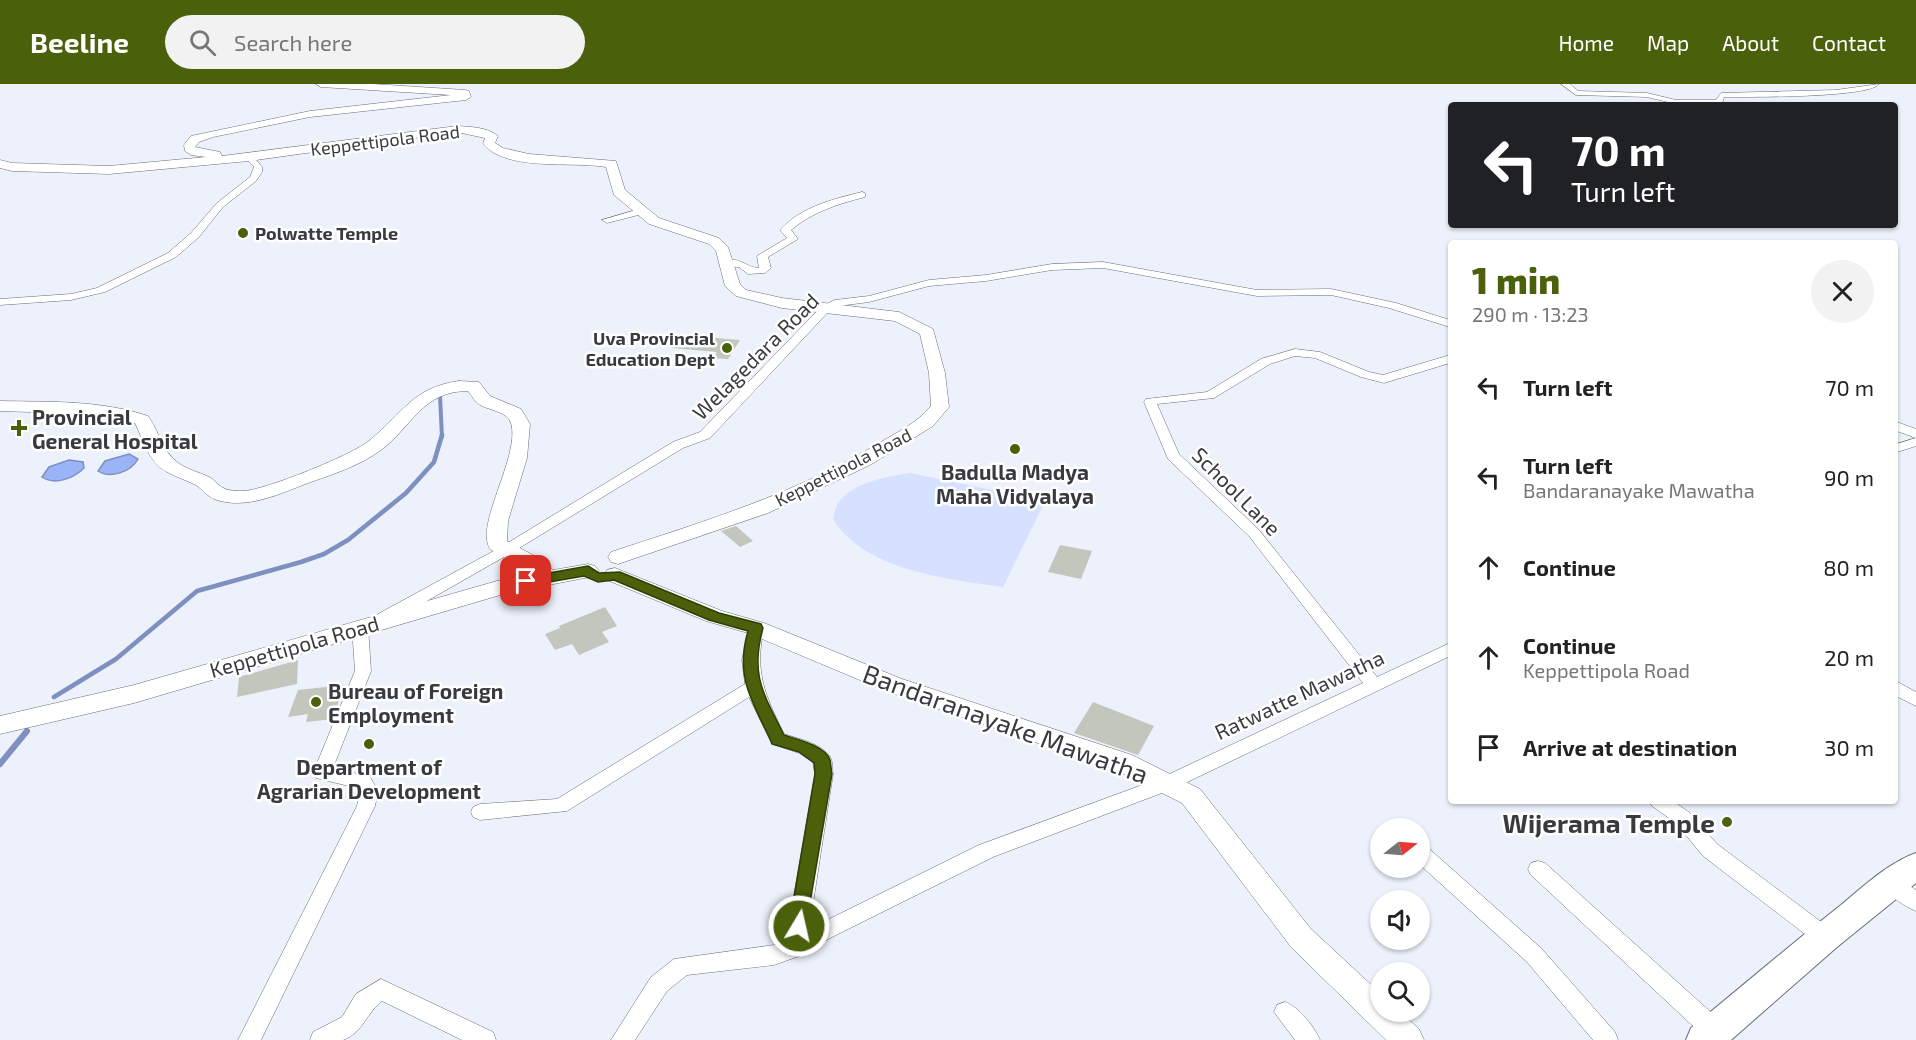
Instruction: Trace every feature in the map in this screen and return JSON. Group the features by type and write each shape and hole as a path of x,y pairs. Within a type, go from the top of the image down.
{"main road":[{"path":"249,157 203,154 192,150 190,145 195,139 211,134 310,114 466,97 465,93 444,91 321,84"},
{"name":"Keppettipola Road","path":"0,164 12,167 109,170 249,157 457,129 479,131 492,136 489,144 494,150 502,153 551,161 598,161 612,164 618,192 654,221 669,228 705,236 714,241 723,250 732,286 741,293 782,303 899,317 927,332 937,373 940,407 927,422 863,461 767,506 617,566 601,557 591,563 588,571 540,570 505,586 134,694 0,725"},
{"path":"0,406 106,411 129,415 142,420 159,455 171,467 204,482 219,494 244,496 257,495 366,451 374,446 419,399 435,390 457,385 473,386 484,400 515,413 521,424 518,458 498,521 497,544 540,570"},
{"name":"Bandaranayake Mawatha","path":"617,566 714,616 756,628 894,685 1123,762 1191,796 1301,938 1408,1040"},
{"path":"1710,1036 1825,937 1908,884"}],"street":[{"path":"1565,84 1576,93 1647,95 1676,102 1719,102 1721,95 1836,92 1875,86 1875,84"},
{"path":"0,302 71,297 101,290 172,255 195,235 220,205 253,179 258,172 258,167 249,157"},
{"path":"727,263 742,264 748,271 761,271 765,268 762,256 793,239 785,230 798,218 836,201 862,195"},
{"path":"608,220 643,211"},
{"name":"Welagedara Road","path":"369,624 506,550 678,445 705,435 826,308 835,303 869,299 929,283 986,278 1052,267 1094,264 1257,293 1330,292 1392,305 1448,323"},
{"name":"School Lane","path":"1373,684 1254,533 1173,456 1150,402 1211,395 1260,363 1277,356 1294,353 1325,357 1373,378 1384,379 1448,360"},
{"path":"1436,364 1448,368"},
{"path":"1898,427 1916,434"},
{"path":"1898,448 1916,442"},
{"path":"249,1040 366,806 369,791 363,782 322,773 363,671 369,624"},
{"path":"756,628 749,652 753,687 778,739 805,748 822,759 824,774 795,948"},
{"name":"Ratwatte Mawatha","path":"622,1040 659,984 682,966 774,955 795,948 822,932 986,852 1168,783 1448,650"},
{"path":"480,812 560,806 753,687"},
{"path":"1898,689 1916,700"},
{"path":"1663,804 1683,818 1710,850 1825,937"},
{"path":"1430,862 1534,955 1607,1040"},
{"path":"1538,869 1710,1036"},
{"path":"321,1040 350,1024 364,1001 381,989 485,1040"},
{"path":"1285,1012 1309,1040"}],"shaded area":[{"path":"910,473 1045,501 1003,587 933,576 886,561 847,537 833,519 837,505 851,491 870,482"}],"water":[{"path":"129,454 138,459 125,471 108,474 98,471 105,461"},
{"path":"69,460 83,462 84,468 64,480 53,481 42,477 49,467"}],"building":[{"name":"Uva Provincial Education Dept","path":"680,335 740,340 728,359 713,358 717,352 671,348"},
{"path":"736,526 753,541 740,547 721,531"},
{"path":"1060,545 1092,551 1081,579 1048,572"},
{"path":"605,607 617,626 602,632 609,642 579,655 572,644 555,650 545,634"},
{"path":"298,660 297,684 237,697 239,677"},
{"name":"Bureau of Foreign Employment","path":"344,685 333,719 306,722 308,714 288,717 298,690"},
{"path":"1093,702 1154,726 1138,755 1074,733"}],"waterway":[{"path":"440,396 442,435"},
{"path":"54,697 116,659 197,591 301,562 324,554 348,540 406,493 434,462 442,435"},
{"path":"0,764 27,731"}],"place":[{"name":"Polwatte Temple","path":"243,233"},
{"name":"Uva Provincial Education Dept","path":"727,348"},
{"name":"Provincial General Hospital","path":"19,428"},
{"name":"Badulla Madya Maha Vidyalaya","path":"1015,449"},
{"name":"Bureau of Foreign Employment","path":"316,702"},
{"name":"Department of Agrarian Development","path":"369,744"},
{"name":"Wijerama Temple","path":"1727,822"}],"route":[{"path":"526,581 588,571 589,574 598,578 615,575 714,616 756,628 749,652 753,687 778,739 805,748 822,759 824,774 799,926"}]}
